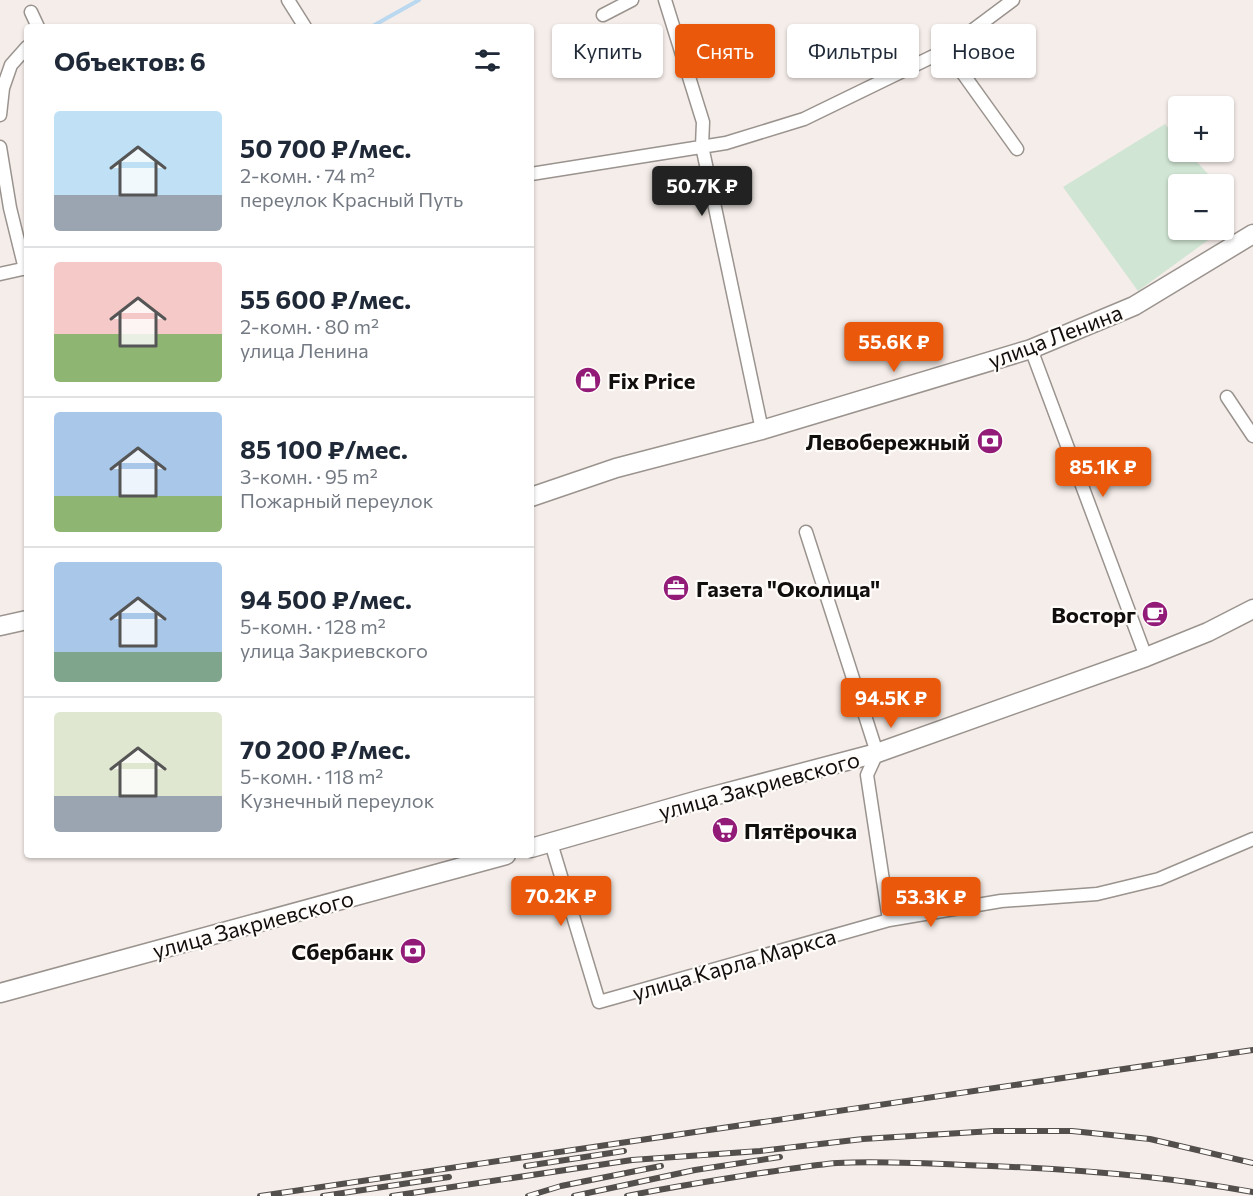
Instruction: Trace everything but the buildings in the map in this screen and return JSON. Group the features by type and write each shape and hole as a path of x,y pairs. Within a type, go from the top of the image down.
{"main road":[{"name":"улица Ленина","path":"534,496 616,468 762,430 1032,349 1134,306 1253,234"},
{"name":"улица Закриевского","path":"534,847 702,799 877,753 1146,657 1208,632 1253,609"},
{"path":"0,626 24,621"},
{"name":"улица Закриевского","path":"0,993 495,858"}],"street":[{"path":"288,0 303,24"},
{"path":"603,15 632,0"},
{"path":"665,0 703,122 702,146 762,430"},
{"path":"981,24 1013,0"},
{"path":"31,12 37,24"},
{"path":"0,115 3,88 11,65 24,50"},
{"path":"534,174 726,143 804,119 931,57"},
{"path":"966,78 1017,149"},
{"path":"0,147 10,208 24,261"},
{"path":"0,274 24,269"},
{"path":"1032,349 1146,657"},
{"path":"1227,397 1253,436"},
{"path":"806,532 877,753 867,775 890,920"},
{"name":"улица Карла Маркса","path":"551,843 599,1002 890,920 1001,901 1097,894 1159,879 1253,839"}],"green space":[{"path":"1165,124 1168,128 1168,162 1197,162 1208,174 1168,174 1168,240 1208,240 1138,291 1063,187"}],"waterway":[{"path":"376,24 419,0"}],"railway":[{"path":"260,1196 1253,1050"},
{"path":"392,1196 632,1160 760,1151 863,1139 993,1131 1072,1131 1150,1139 1253,1163"},
{"path":"526,1166 624,1151"},
{"path":"574,1196 695,1170 780,1157"},
{"path":"627,1196 809,1166 869,1162 1073,1170 1181,1181 1253,1192"},
{"path":"528,1196 561,1186 661,1166"},
{"path":"323,1196 449,1177"}],"place":[{"name":"Fix Price","path":"588,380"},
{"name":"Левобережный","path":"990,441"},
{"name":"Газета \"Околица\"","path":"676,588"},
{"name":"Восторг","path":"1155,614"},
{"name":"Пятёрочка","path":"725,830"},
{"name":"Сбербанк","path":"413,951"}]}
